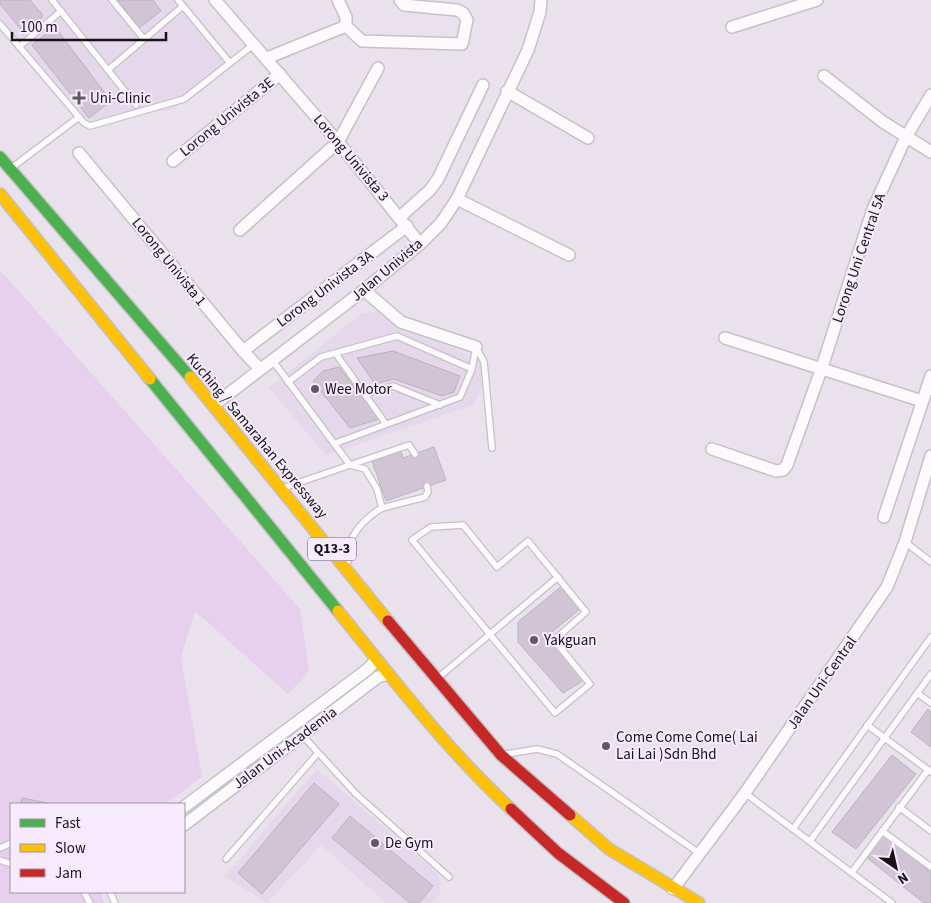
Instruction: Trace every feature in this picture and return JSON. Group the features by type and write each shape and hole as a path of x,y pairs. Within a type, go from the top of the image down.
{"highway":[{"name":"Kuching / Samarahan Expressway","path":"0,157 214,405 436,680 501,755 609,849 699,903"},
{"name":"Q13-3","path":"0,194 376,660 474,775 558,852 624,903"}],"street":[{"name":"Lorong Univista 3","path":"215,0 338,142 404,221 420,244"},
{"path":"338,0 346,17 346,26 362,40 462,44 467,20 459,5 404,5 400,0"},
{"name":"Jalan Univista","path":"214,405 364,290 420,244 441,222 456,199 528,50 540,12 541,0"},
{"path":"732,27 789,3 816,0"},
{"path":"266,58 346,26"},
{"path":"240,230 338,142 378,68"},
{"name":"Lorong Univista 3E","path":"173,161 280,74"},
{"path":"824,76 906,138 931,152"},
{"name":"Lorong Univista 3A","path":"243,351 404,221 438,179 483,85"},
{"path":"508,91 588,138"},
{"name":"Lorong Uni Central 5A","path":"712,449 776,471 783,470 787,465 822,370 873,209 906,138 931,95"},
{"name":"Lorong Univista 1","path":"79,153 260,369"},
{"path":"456,199 569,255"},
{"path":"364,290 401,322 476,347"},
{"path":"725,338 922,401"},
{"path":"884,517 931,376"},
{"name":"Jalan Uni-Central","path":"673,888 745,793 887,587 905,542 931,456"},
{"name":"Jalan Uni-Academia","path":"185,806 368,669 376,660"},
{"name":"Jalan Uni-Academia","path":"185,824 378,677 388,674"}],"lane":[{"path":"52,0 136,105"},
{"path":"112,0 144,39"},
{"path":"178,0 230,63"},
{"path":"108,70 183,6"},
{"path":"19,47 61,11"},
{"path":"0,24 84,123 90,126 179,101 253,45"},
{"path":"10,169 80,117"},
{"path":"288,382 321,357 397,336 472,368"},
{"path":"336,443 460,397 472,368 476,347"},
{"path":"476,347 484,362 492,448"},
{"path":"336,354 386,424"},
{"path":"273,361 336,443 350,465 365,469 377,489 382,508"},
{"path":"365,394 393,386 440,405"},
{"path":"282,489 409,445 415,454"},
{"path":"349,570 347,553 355,533 369,516 382,508 425,497 428,492 427,486"},
{"path":"463,525 498,567 528,541 586,612 554,640 590,684 555,713 490,633 412,540 431,527 463,525"},
{"path":"905,542 931,562"},
{"path":"436,680 558,577"},
{"path":"792,829 931,637"},
{"path":"810,841 931,674"},
{"path":"917,693 931,703"},
{"path":"852,872 899,807 929,771 867,725"},
{"path":"302,735 356,794 449,877"},
{"path":"501,755 531,750 557,754 699,853"},
{"path":"226,859 318,753"},
{"path":"745,793 892,903"},
{"path":"899,807 931,831"},
{"path":"882,831 931,867"}],"shaded area":[{"path":"0,0 184,0 236,63 174,109 86,121 0,20"},
{"path":"0,270 300,609 309,672 288,694 195,611 181,657 202,777 166,803 10,803 10,893 101,893 104,903 0,903"},
{"path":"386,310 397,326 492,364 474,405 326,455 269,388 360,314"},
{"path":"317,769 438,874 440,894 432,903 386,903 321,845 267,903 225,876"}],"building":[{"path":"0,0 30,0 42,14 42,18 24,33 0,4"},
{"path":"118,0 153,0 161,11 139,28"},
{"path":"55,27 111,101 89,118 32,45"},
{"path":"393,351 460,376 454,392 442,396 394,379 375,384 357,358"},
{"path":"339,367 379,419 350,428 313,381 323,371"},
{"path":"434,447 446,480 386,501 371,458 400,448 403,458"},
{"name":"Yakguan","path":"562,586 580,609 547,636 581,677 581,682 563,693 518,642 518,622"},
{"path":"928,709 931,712 931,747 911,732"},
{"path":"892,755 916,774 856,849 832,832"},
{"path":"314,783 339,804 262,894 238,873"},
{"path":"22,798 48,803 21,803"},
{"path":"350,816 433,886 419,903 410,903 332,838"},
{"path":"884,835 931,872 931,903 924,903 866,857"}],"traffic: fast":[{"path":"0,157 190,377"},
{"path":"150,379 338,611"}],"traffic: slow":[{"path":"0,194 150,379"},
{"path":"190,377 388,621"},
{"path":"338,611 442,738 511,809"},
{"path":"570,815 609,849 699,903"}],"traffic: jam":[{"path":"388,621 501,755 570,815"},
{"path":"511,809 558,853 624,903"}],"place":[{"name":"Uni-Clinic","path":"79,98"},
{"name":"Wee Motor","path":"315,389"},
{"name":"Yakguan","path":"534,640"},
{"name":"Come Come Come( Lai Lai Lai )Sdn Bhd","path":"606,746"},
{"name":"De Gym","path":"375,843"}]}
